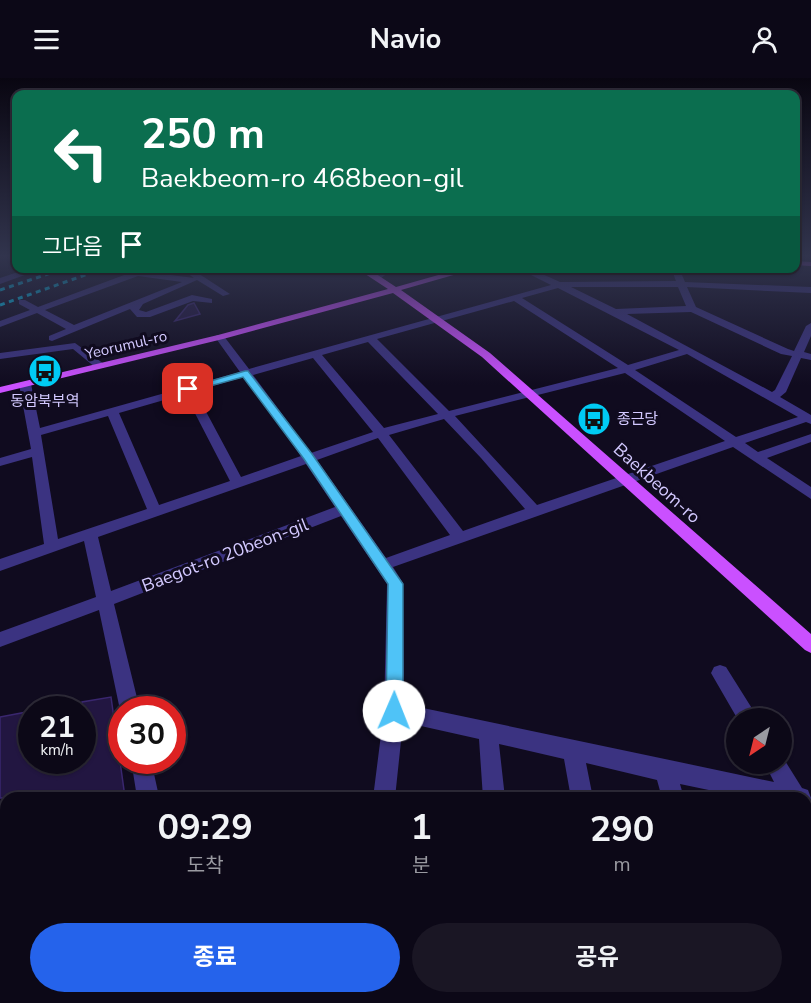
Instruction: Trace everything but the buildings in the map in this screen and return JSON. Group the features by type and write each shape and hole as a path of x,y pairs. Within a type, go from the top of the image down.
{"main road":[{"name":"Yeorumul-ro","path":"0,390 220,337 362,299"},
{"name":"Baekbeom-ro","path":"410,299 439,319 530,392 811,645"}],"street":[{"path":"0,324 68,299"},
{"path":"52,338 147,299"},
{"path":"140,302 134,310 140,315 158,312 189,299"},
{"path":"199,299 209,301"},
{"path":"35,433 512,299"},
{"path":"518,299 627,369 757,457 808,488"},
{"path":"588,299 809,419"},
{"path":"688,299 692,309"},
{"path":"22,302 74,329"},
{"path":"614,312 692,309 784,352 811,357"},
{"path":"772,397 780,392 811,326"},
{"path":"220,337 308,457 395,584 394,711 385,792"},
{"path":"370,338 486,455 535,511"},
{"path":"0,356 75,346 100,366"},
{"path":"0,565 381,433 530,392 627,369 685,351"},
{"path":"315,354 381,433 460,538"},
{"path":"25,384 38,451 52,547"},
{"path":"188,389 237,482"},
{"path":"112,411 155,511"},
{"path":"382,565 624,478 809,419"},
{"path":"757,457 811,438"},
{"path":"0,462 38,451"},
{"name":"Baegot-ro 20beon-gil","path":"0,640 343,510"},
{"path":"90,534 127,696"},
{"path":"720,673 742,708"},
{"path":"394,711 753,792"},
{"path":"488,732 493,792"},
{"path":"573,751 581,792"},
{"path":"665,771 671,792"},
{"path":"143,774 146,792"},
{"path":"783,774 797,792"}],"railway":[{"path":"0,305 17,299"}],"place":[{"name":"동암북부역","path":"45,371"},
{"name":"종근당","path":"594,419"}],"route":[{"path":"188,389 245,374 308,457 395,584 394,711"}]}
